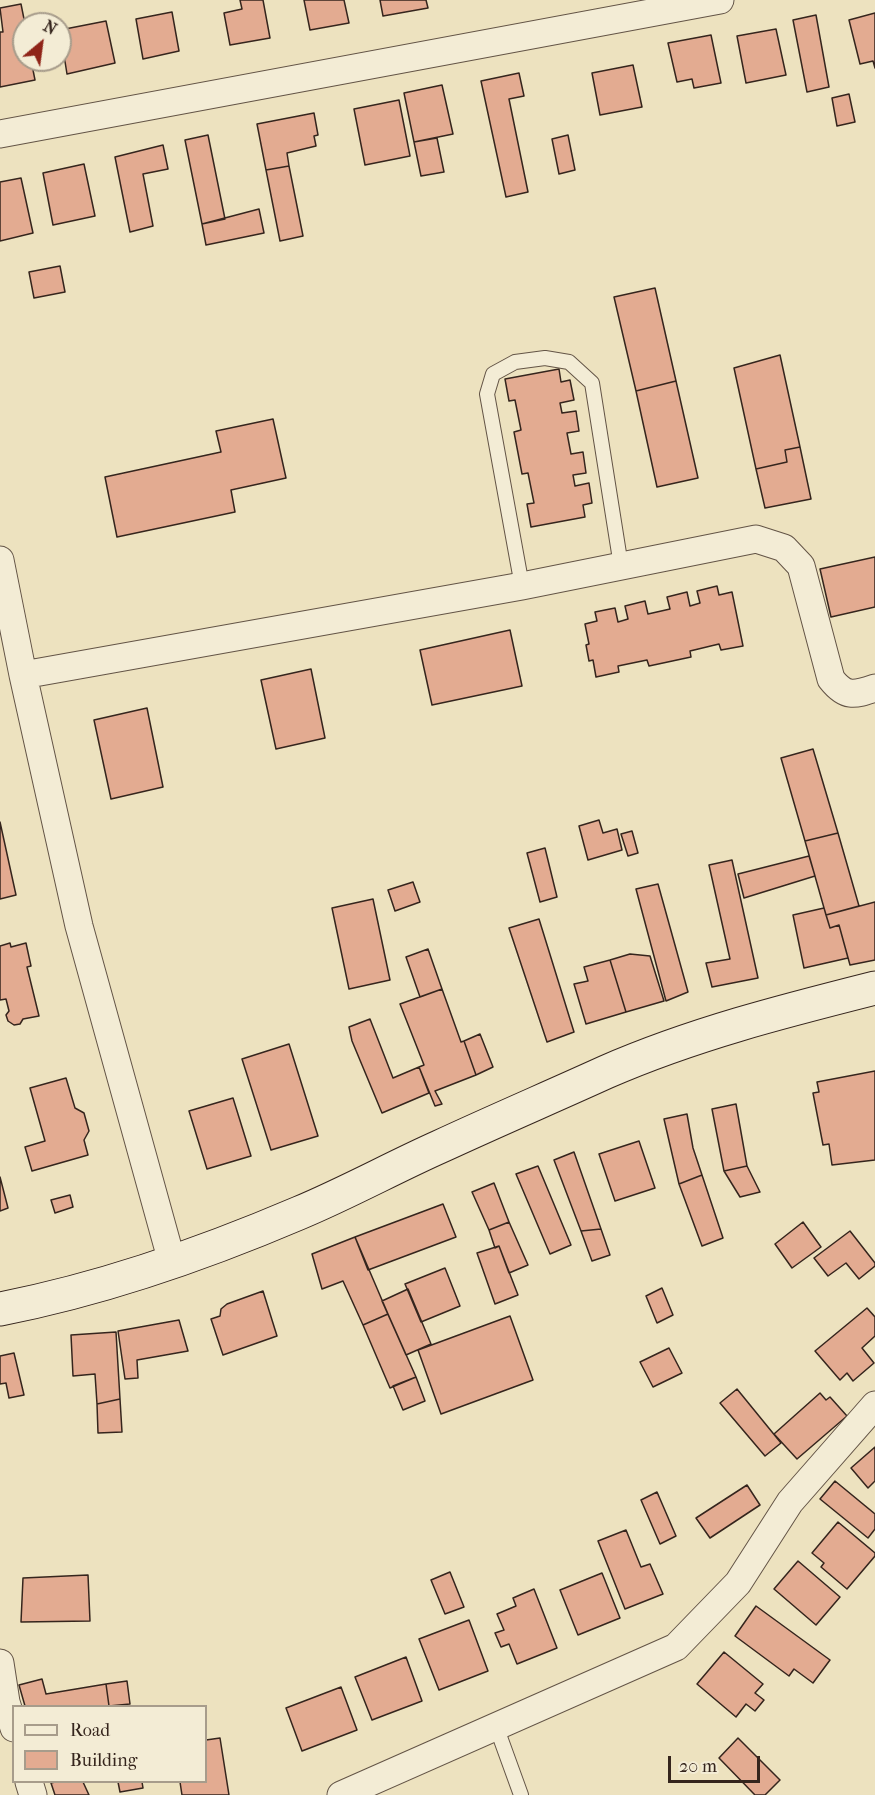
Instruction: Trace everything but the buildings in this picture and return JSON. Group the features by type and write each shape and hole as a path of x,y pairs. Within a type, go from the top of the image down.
{"main road":[{"path":"0,1309 116,1280 172,1262 300,1213 440,1146 607,1072 708,1033 875,988"}],"street":[{"path":"0,134 720,0"},
{"path":"23,675 522,586 756,539 784,548 801,566 831,679 840,690 855,695 875,688"},
{"path":"0,560 23,675 80,926 172,1262"},
{"path":"341,1795 676,1647 738,1583 790,1502 875,1405"},
{"path":"0,1663 6,1702 12,1722"}],"lane":[{"path":"522,586 487,394 492,374 514,362 545,358 569,362 592,383 621,566"},
{"path":"496,1726 521,1795"}]}
